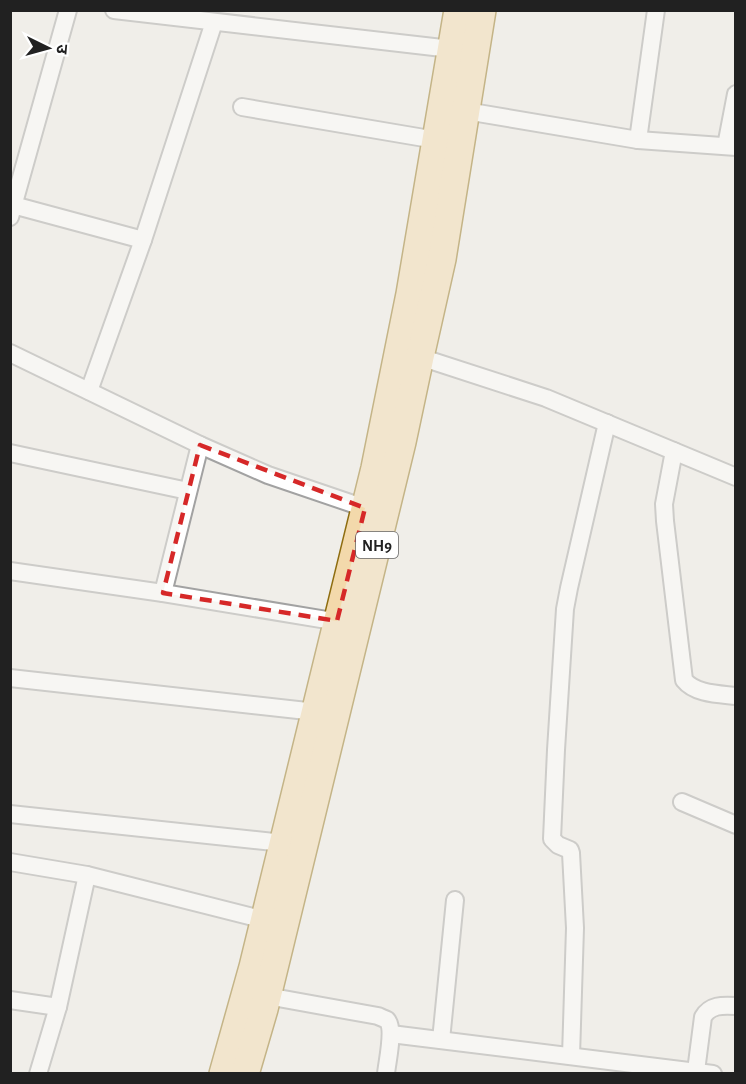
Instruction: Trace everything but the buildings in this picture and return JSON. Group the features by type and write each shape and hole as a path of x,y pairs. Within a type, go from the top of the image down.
{"main road":[{"name":"NH9","path":"245,1074 267,996 347,623 365,508 408,306 458,10"},
{"name":"NH9","path":"223,1074 254,967 316,712 347,623 402,442 442,259 482,10"}],"street":[{"path":"68,10 12,211 142,240"},
{"path":"114,10 451,49"},
{"path":"638,140 656,10"},
{"path":"89,391 214,22"},
{"path":"466,111 638,140 731,147 735,94"},
{"path":"242,107 436,140"},
{"path":"10,353 200,445 268,475 365,508"},
{"path":"420,357 546,398 735,477"},
{"path":"571,1056 575,928 571,853 570,850 555,843 552,839 556,750 565,609 607,423"},
{"path":"163,593 200,445"},
{"path":"674,451 664,504 664,521 684,680 689,686 701,690 735,696"},
{"path":"10,453 188,491"},
{"path":"10,571 347,623"},
{"path":"10,678 316,712"},
{"path":"682,802 735,825"},
{"path":"10,814 283,843"},
{"path":"10,862 87,875 265,920"},
{"path":"38,1074 58,1007 87,875"},
{"path":"441,1040 455,900"},
{"path":"267,996 378,1016 387,1021 391,1034 386,1074"},
{"path":"10,1000 58,1007"},
{"path":"696,1071 703,1017 707,1011 715,1007 735,1006"},
{"path":"391,1034 571,1056 663,1070 713,1074"}],"highlighted area":[{"path":"200,445 365,508 337,621 163,593"}]}
